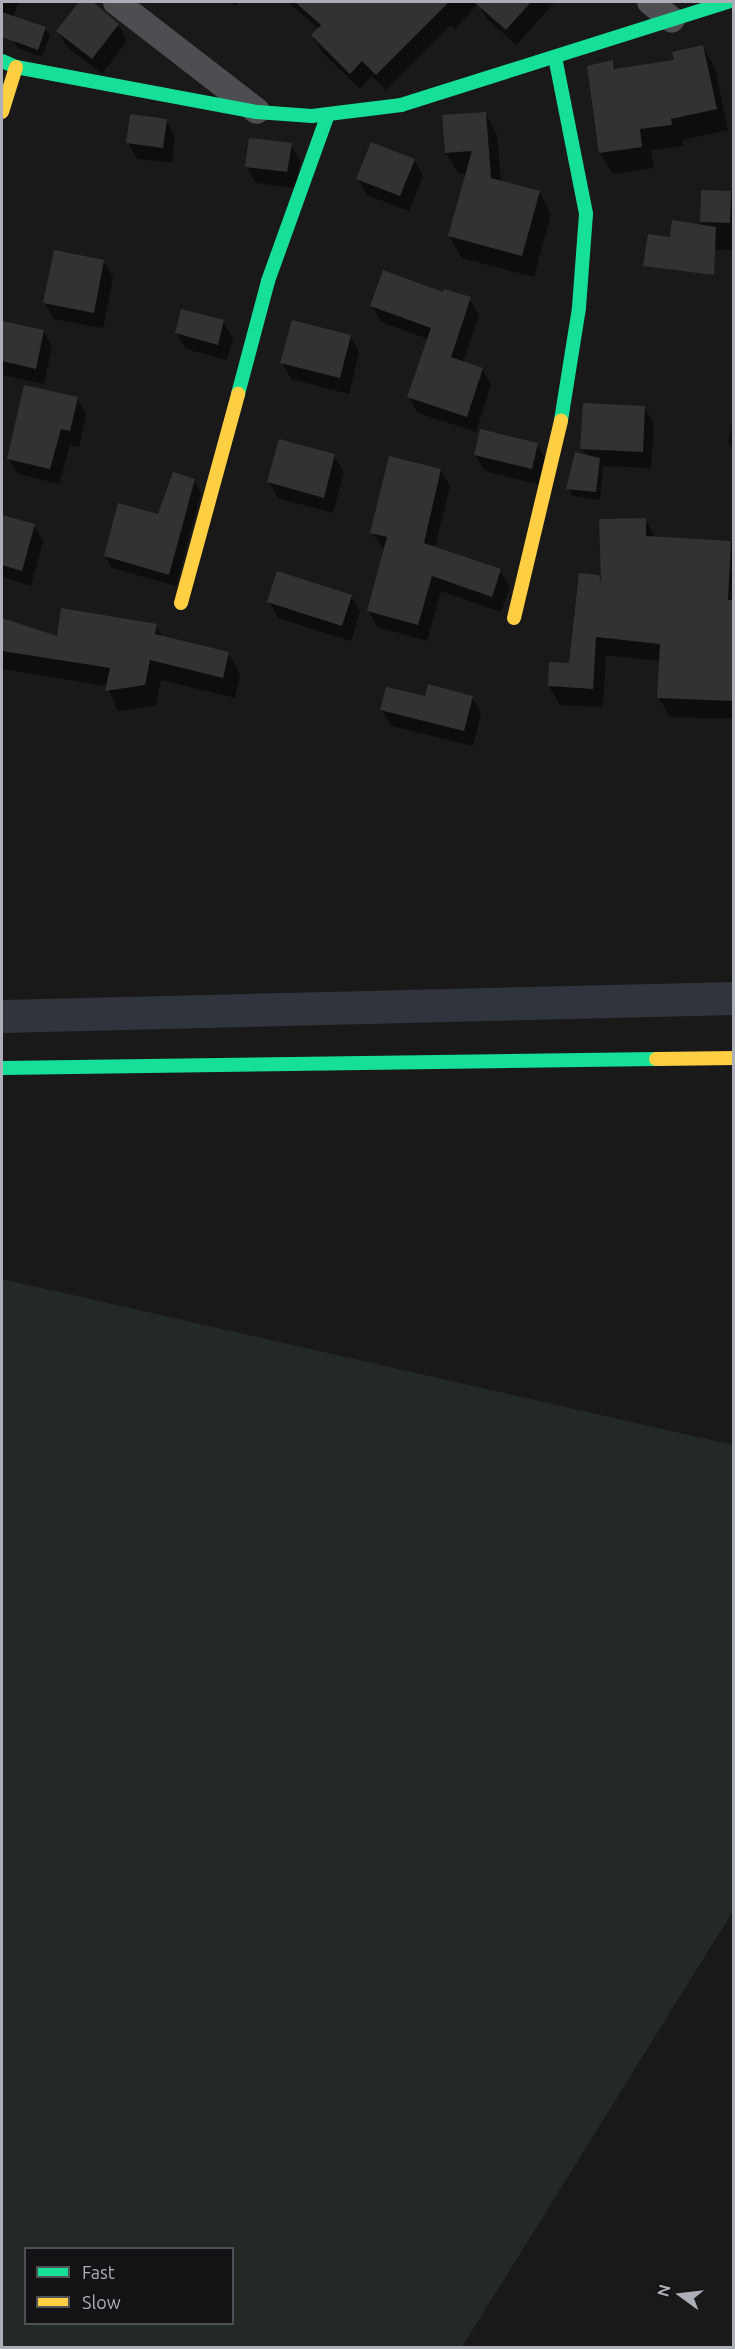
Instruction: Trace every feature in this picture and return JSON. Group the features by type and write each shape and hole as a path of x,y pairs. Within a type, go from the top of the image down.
{"street":[{"path":"117,2 257,112"},
{"path":"650,2 672,20"},
{"path":"2,61 16,67 257,112 328,114 401,105 727,2"},
{"path":"514,618 555,457 579,308 586,214 555,57"},
{"path":"2,112 16,67"},
{"path":"181,603 268,281 328,114"},
{"path":"2,1068 734,1058"}],"shaded area":[{"path":"2,1279 733,1445 733,1911 462,2347 2,2347"}],"building":[{"path":"79,2 93,2 119,24 92,59 56,31"},
{"path":"295,2 449,2 376,75 362,61 350,74 311,35 321,25"},
{"path":"474,2 531,2 506,30"},
{"path":"2,12 46,27 38,50 2,37"},
{"path":"703,45 717,109 671,119 672,125 640,129 642,147 599,153 587,66 613,60 614,69 674,60 672,52"},
{"path":"486,112 491,178 540,191 522,256 448,236 472,151 445,153 442,115"},
{"path":"130,114 167,119 163,148 126,143"},
{"path":"249,138 292,143 287,172 245,167"},
{"path":"371,142 415,159 400,196 356,179"},
{"path":"701,190 731,191 730,223 700,222"},
{"path":"672,220 716,227 714,275 643,266 648,234 670,237"},
{"path":"54,250 104,260 94,313 43,303"},
{"path":"383,270 443,292 444,289 471,297 451,357 483,368 467,417 407,397 431,328 370,306"},
{"path":"181,309 224,320 218,345 175,333"},
{"path":"292,320 351,335 340,378 280,363"},
{"path":"2,321 44,330 36,369 2,361"},
{"path":"24,385 78,397 70,431 61,429 50,469 7,459"},
{"path":"583,403 645,406 643,452 580,449"},
{"path":"480,429 538,443 532,469 474,455"},
{"path":"279,439 335,454 324,498 267,482"},
{"path":"575,452 600,458 596,492 566,489"},
{"path":"389,456 441,469 424,543 501,569 492,597 432,576 418,625 367,611 387,537 370,533"},
{"path":"173,472 195,479 169,575 104,556 118,503 158,514"},
{"path":"2,515 35,524 22,571 2,565"},
{"path":"646,518 646,536 731,541 728,600 734,600 734,701 657,698 660,644 596,637 593,689 548,686 549,662 569,663 579,573 599,575 601,583 599,519"},
{"path":"277,571 352,595 342,626 267,602"},
{"path":"61,608 157,624 155,634 229,652 223,678 150,660 145,685 105,691 110,668 2,651 2,618 57,636"},
{"path":"428,684 473,696 464,731 380,710 386,687 425,696"}],"waterway":[{"path":"2,1016 734,998"}],"traffic: fast":[{"path":"2,61 16,67 257,112 312,116 401,105 727,2"},
{"path":"555,57 586,214 579,308 561,421"},
{"path":"238,394 268,281 328,114"},
{"path":"2,1068 656,1059"}],"traffic: slow":[{"path":"2,112 16,67"},
{"path":"181,603 238,394"},
{"path":"514,618 561,421"},
{"path":"656,1059 734,1058"}]}
